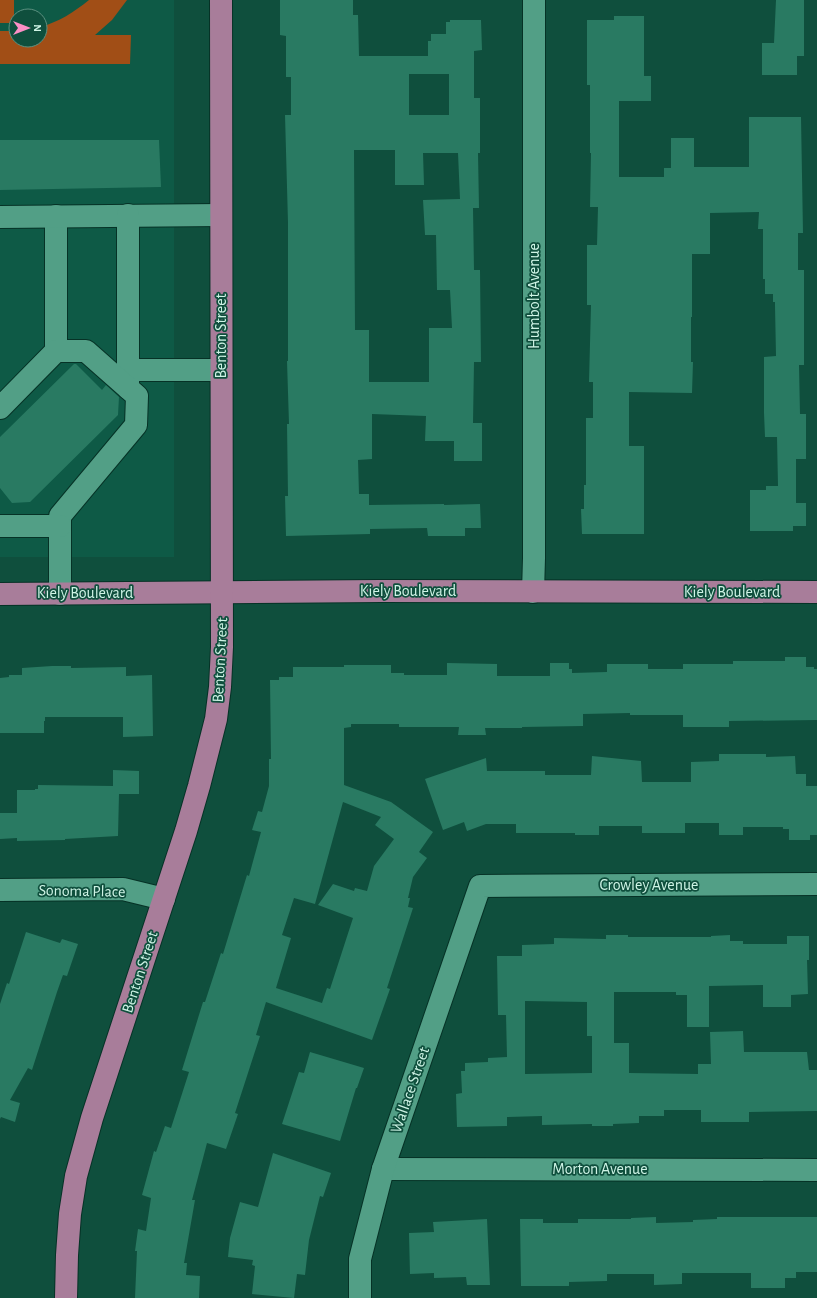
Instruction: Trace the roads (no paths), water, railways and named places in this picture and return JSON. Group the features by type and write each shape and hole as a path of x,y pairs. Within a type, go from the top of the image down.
{"main road":[{"name":"Benton Street","path":"66,1298 70,1214 76,1176 92,1118 197,793 216,719 220,687 222,592 221,0"},
{"name":"Kiely Boulevard","path":"0,594 366,591 817,592"}],"street":[{"name":"Humbolt Avenue","path":"533,592 534,0"},
{"path":"0,216 221,214"},
{"path":"60,594 60,516 136,425 137,396 128,379 128,215"},
{"path":"0,408 56,351 56,216"},
{"path":"56,351 86,351 128,379 221,370"},
{"path":"0,526 60,526"},
{"name":"Crowley Avenue","path":"480,886 817,884"},
{"name":"Wallace Street","path":"360,1298 360,1259 383,1168 480,886"},
{"name":"Sonoma Place","path":"0,890 123,889 164,899"},
{"name":"Morton Avenue","path":"383,1168 817,1170"}]}
